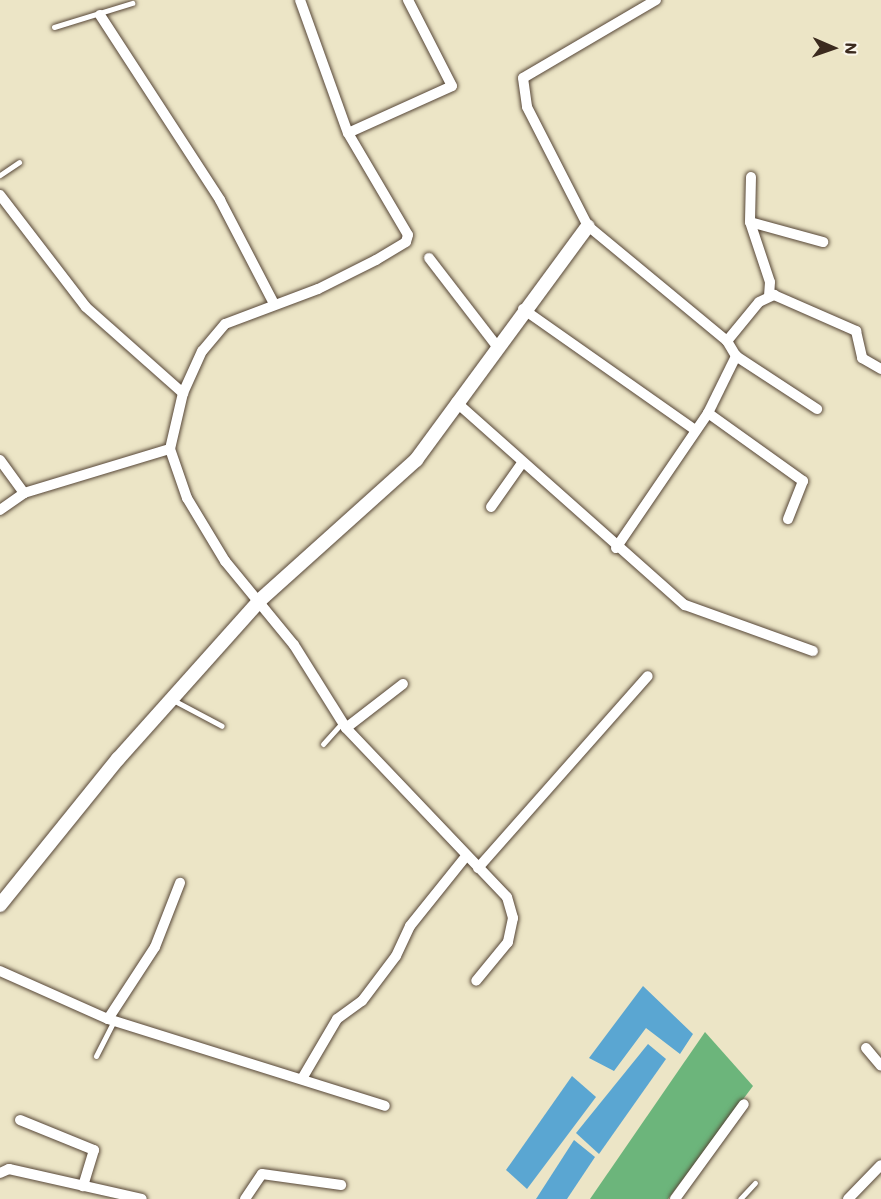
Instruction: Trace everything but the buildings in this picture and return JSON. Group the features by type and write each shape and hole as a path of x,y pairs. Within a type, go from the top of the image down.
{"street":[{"path":"300,0 348,133 366,170 405,221 406,242 318,289 273,302 225,324 212,336 183,393 170,449 187,498 225,561 260,600 344,725 507,897 513,918 508,942 476,981"},
{"path":"348,133 452,86 408,0"},
{"path":"656,0 523,78 527,107 588,226 727,341 736,356 817,409"},
{"path":"100,15 220,200 273,302"},
{"path":"727,341 769,295 770,282 750,222 751,177"},
{"path":"0,195 86,307 183,393"},
{"path":"750,222 823,242"},
{"path":"0,905 171,699 260,600 416,460 496,345 588,226"},
{"path":"429,258 496,345"},
{"path":"769,295 856,331 862,358 881,369"},
{"path":"523,309 695,430"},
{"path":"616,548 708,413 736,356"},
{"path":"456,402 616,548 685,605 813,651"},
{"path":"708,413 803,481 788,519"},
{"path":"0,510 24,493 170,449"},
{"path":"0,460 24,493"},
{"path":"491,507 522,463"},
{"path":"478,868 648,676"},
{"path":"344,725 403,684"},
{"path":"303,1077 337,1019 362,1001 396,956 410,926 466,856"},
{"path":"111,1020 155,947 180,883"},
{"path":"0,971 111,1020 303,1077 385,1106"},
{"path":"866,1048 881,1066"},
{"path":"675,1199 744,1104"},
{"path":"20,1120 94,1150 82,1186"},
{"path":"848,1199 881,1165"},
{"path":"0,1173 9,1169 142,1199"},
{"path":"245,1199 262,1174 341,1185"}],"lane":[{"path":"54,27 100,15 132,3"},
{"path":"0,175 19,162"},
{"path":"171,699 222,726"},
{"path":"323,744 344,725"},
{"path":"96,1056 111,1020"},
{"path":"740,1199 755,1183"}],"green space":[{"path":"705,1032 753,1086 668,1199 590,1199"}],"water":[{"path":"643,986 693,1034 680,1054 646,1028 614,1071 589,1058"},
{"path":"648,1044 666,1059 599,1154 576,1133"},
{"path":"572,1076 596,1097 527,1189 506,1170"},
{"path":"574,1140 595,1157 567,1199 536,1199"}]}
